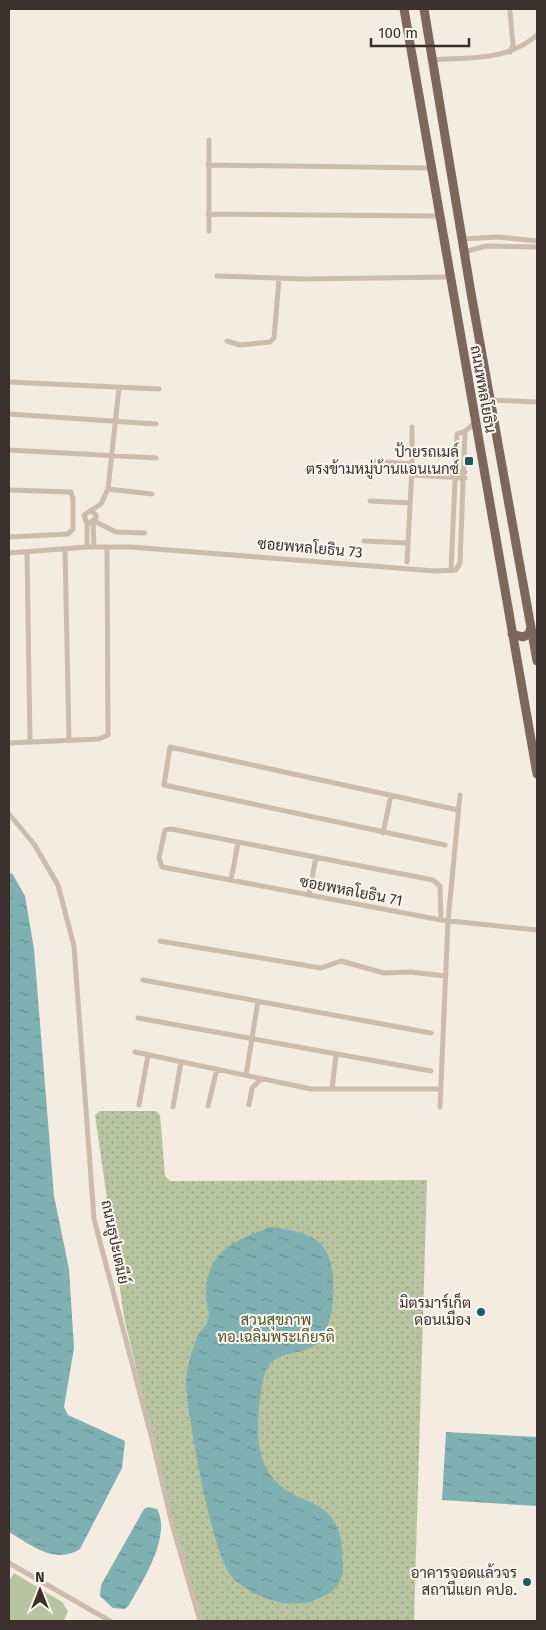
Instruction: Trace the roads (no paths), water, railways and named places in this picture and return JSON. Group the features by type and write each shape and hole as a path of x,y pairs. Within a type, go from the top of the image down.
{"main road":[{"name":"ถนนพหลโยธิน","path":"404,9 430,168 537,774"},
{"name":"ถนนพหลโยธิน","path":"424,9 464,252 537,661"},
{"path":"512,634 526,636 531,627"}],"street":[{"path":"510,12 513,45 510,53"},
{"path":"432,60 510,53 528,43 537,35"},
{"path":"209,140 208,214 210,231"},
{"path":"208,165 430,168"},
{"path":"208,214 439,216"},
{"path":"463,239 497,237 537,240"},
{"path":"464,252 486,246 537,247"},
{"path":"217,276 279,279 449,277"},
{"path":"226,341 240,345 270,342 274,338 279,279"},
{"path":"9,382 160,389"},
{"path":"73,517 84,515 101,504 108,489 120,388"},
{"path":"490,400 537,402"},
{"path":"9,414 156,424"},
{"path":"465,431 465,474 460,563 456,570 451,571 454,474 458,434 475,423"},
{"path":"407,562 412,470 412,427"},
{"path":"9,450 112,454 156,458"},
{"path":"372,461 412,470 465,474"},
{"path":"108,489 152,494"},
{"path":"9,490 70,492 73,499 73,529 70,534 9,537"},
{"path":"370,502 410,503"},
{"path":"87,547 91,522 96,515 91,511"},
{"path":"84,515 91,522 116,532 145,533"},
{"path":"91,522 94,547"},
{"path":"364,541 408,543"},
{"name":"ซอยพหลโยธิน 73","path":"9,553 87,547 131,547 451,571"},
{"path":"9,743 69,741 104,738 108,735 107,547"},
{"path":"66,549 69,741"},
{"path":"27,552 30,742"},
{"path":"445,845 164,785 170,747 458,810"},
{"path":"383,833 391,795"},
{"path":"440,1107 448,921 460,796"},
{"name":"ถนนธูปะเตมีย์","path":"9,814 34,844 58,885 74,946 94,1219 152,1439 172,1524 200,1621"},
{"name":"ซอยพหลโยธิน 71","path":"238,843 166,829 159,858 162,867 309,895 441,920 537,930"},
{"path":"231,880 238,843 316,857 437,881 440,886 441,920"},
{"path":"309,895 316,857"},
{"path":"160,941 321,968 341,961 384,973 410,972 446,976"},
{"path":"143,980 431,1033"},
{"path":"246,1075 258,1001"},
{"path":"138,1018 431,1071"},
{"path":"134,1052 312,1090 441,1089"},
{"path":"332,1089 336,1054"},
{"path":"139,1105 148,1055"},
{"path":"173,1107 182,1062"},
{"path":"208,1106 217,1069"},
{"path":"249,1105 252,1088 261,1079"},
{"path":"9,1563 110,1621"}],"water":[{"path":"12,873 25,896 34,949 54,1196 69,1269 74,1348 64,1407 68,1415 125,1441 122,1468 80,1549 61,1555 43,1551 9,1532 9,875"},
{"path":"271,1227 301,1233 318,1241 325,1249 333,1274 330,1318 321,1340 310,1348 277,1358 272,1362 266,1371 261,1391 258,1426 259,1444 267,1469 281,1486 324,1510 333,1519 339,1532 342,1550 343,1572 337,1586 322,1597 310,1602 295,1604 265,1598 247,1589 232,1577 224,1564 202,1485 191,1426 186,1385 193,1350 200,1332 208,1320 206,1291 212,1265 226,1248"},
{"path":"446,1432 537,1437 537,1506 442,1500"},
{"path":"148,1507 157,1509 161,1520 161,1532 154,1558 129,1605 125,1609 113,1608 100,1596 101,1585 144,1509"}],"place":[{"name":"ป้ายรถเมล์ ตรงข้ามหมู่บ้านแอนเนกซ์","path":"469,461"},
{"name":"มิตรมาร์เก็ต ดอนเมือง","path":"481,1312"},
{"name":"อาคารจอดแล้วจร สถานีแยก คปอ.","path":"527,1582"}],"park label":[{"name":"สวนสุขภาพ ทอ.เฉลิมพระเกียรติ","path":"276,1328"}]}
